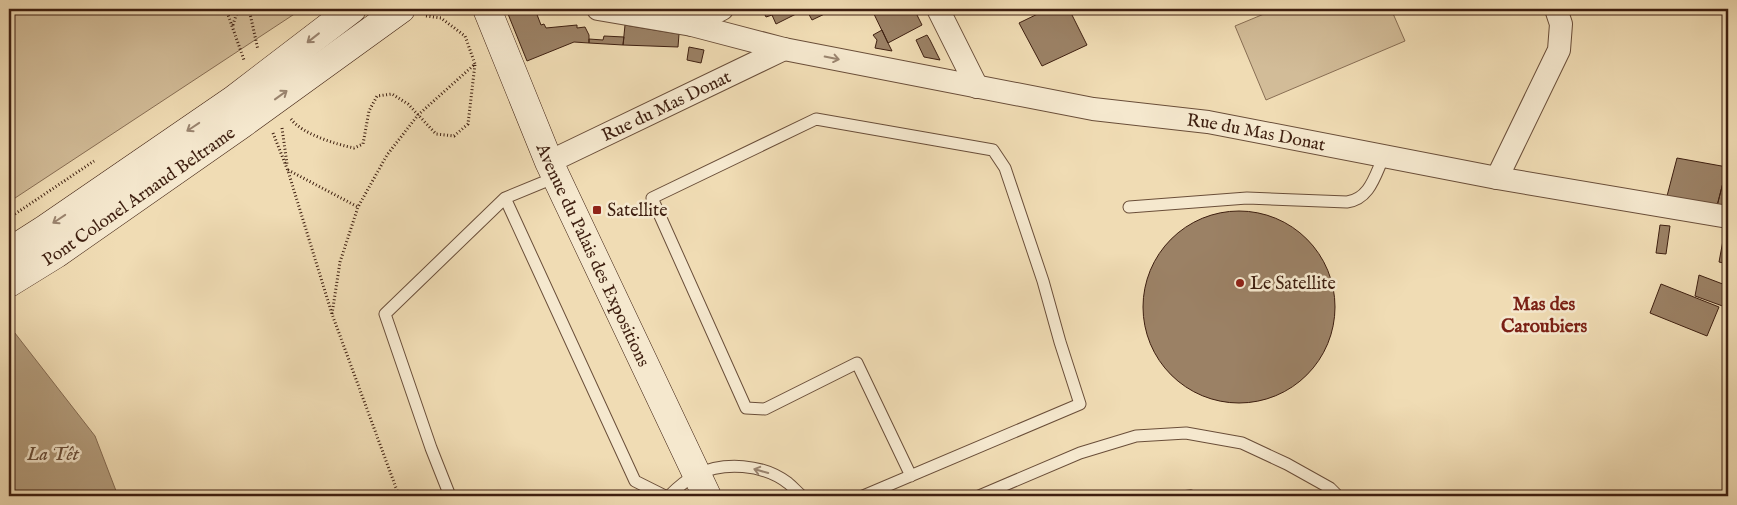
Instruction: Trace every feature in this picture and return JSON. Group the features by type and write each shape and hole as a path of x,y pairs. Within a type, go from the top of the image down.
{"main road":[{"path":"238,112 352,9"},
{"name":"Avenue du Palais des Expositions","path":"487,9 553,169 702,486"},
{"path":"238,112 412,12"},
{"name":"Pont Colonel Arnaud Beltrame","path":"9,252 238,112"},
{"name":"Pont Colonel Arnaud Beltrame","path":"9,283 56,254 238,112"}],"street":[{"name":"Rue du Mas Donat","path":"598,9 692,25 784,48 1093,109 1208,122 1497,178 1728,217"},
{"path":"692,25 722,9"},
{"path":"938,9 978,87"},
{"path":"1497,178 1559,50 1561,24 1556,9"},
{"name":"Rue du Mas Donat","path":"553,169 784,48"}],"lane":[{"path":"863,496 911,476 1080,404 1043,281 1011,184 1005,168 993,150 816,119 652,198 746,408 765,410 858,363 911,476"},
{"path":"1129,207 1247,198 1357,201 1366,194 1384,156"},
{"path":"450,496 431,448 385,314 505,198 553,169"},
{"path":"505,198 635,481 665,496"},
{"path":"979,496 1080,453 1099,447 1136,436 1186,434 1242,443 1287,464 1330,488 1338,496"},
{"path":"669,496 681,484 702,486 719,468 743,466 766,471 787,482 802,496"}],"path":[{"path":"226,9 245,62"},
{"path":"233,26 238,9"},
{"path":"249,9 259,54"},
{"path":"286,112 296,126 339,145 354,148 363,144 369,111 378,96 392,94 408,104 436,134 454,136 468,124 475,64 465,36 441,18 412,12"},
{"path":"332,314 340,262 358,207 387,155 418,115 475,64"},
{"path":"281,124 288,171"},
{"path":"271,128 288,171 332,314 399,496"},
{"path":"288,171 358,207"}],"shaded area":[{"path":"9,9 302,9 9,202"},
{"path":"1276,9 1391,9 1405,41 1266,100 1235,26"}],"water":[{"name":"La Têt","path":"9,320 11,328 95,436 118,496 9,496"}],"building":[{"path":"506,9 536,12 541,25 544,24 546,28 577,25 577,28 585,27 589,35 589,43 574,42 527,61"},
{"path":"762,9 806,9 776,24 772,15 766,17"},
{"path":"806,9 835,9 812,20"},
{"path":"914,9 922,25 888,43 872,10"},
{"path":"1048,9 1069,9 1087,45 1042,66 1019,23"},
{"path":"625,25 679,34 678,47 623,45"},
{"path":"882,30 892,51 875,48 877,40 873,35"},
{"path":"927,35 940,60 924,57 916,40"},
{"path":"604,36 624,37 623,45 589,43 589,39 603,40"},
{"path":"689,47 704,50 701,63 687,60"},
{"path":"1677,158 1727,167 1717,206 1667,196"},
{"path":"1728,167 1728,208 1717,206"},
{"name":"Le Satellite","path":"1230,211 1248,211 1276,218 1292,227 1307,239 1319,254 1328,270 1335,298 1335,316 1328,344 1319,360 1307,375 1292,387 1276,396 1248,403 1230,403 1211,399 1194,392 1178,381 1165,368 1154,352 1147,335 1143,316 1143,298 1147,279 1154,262 1165,246 1178,233 1194,222 1211,215"},
{"path":"1660,225 1670,226 1666,254 1656,253"},
{"path":"1724,235 1728,236 1728,264 1719,262"},
{"path":"1699,275 1728,286 1728,308 1695,296"},
{"path":"1661,284 1719,307 1707,336 1650,313"},
{"path":"1191,490 1218,496 1129,496 1131,495"}],"place":[{"name":"Satellite","path":"597,210"},
{"name":"Le Satellite","path":"1240,283"}],"district":[{"name":"Mas des Caroubiers","path":"1544,314"}]}
